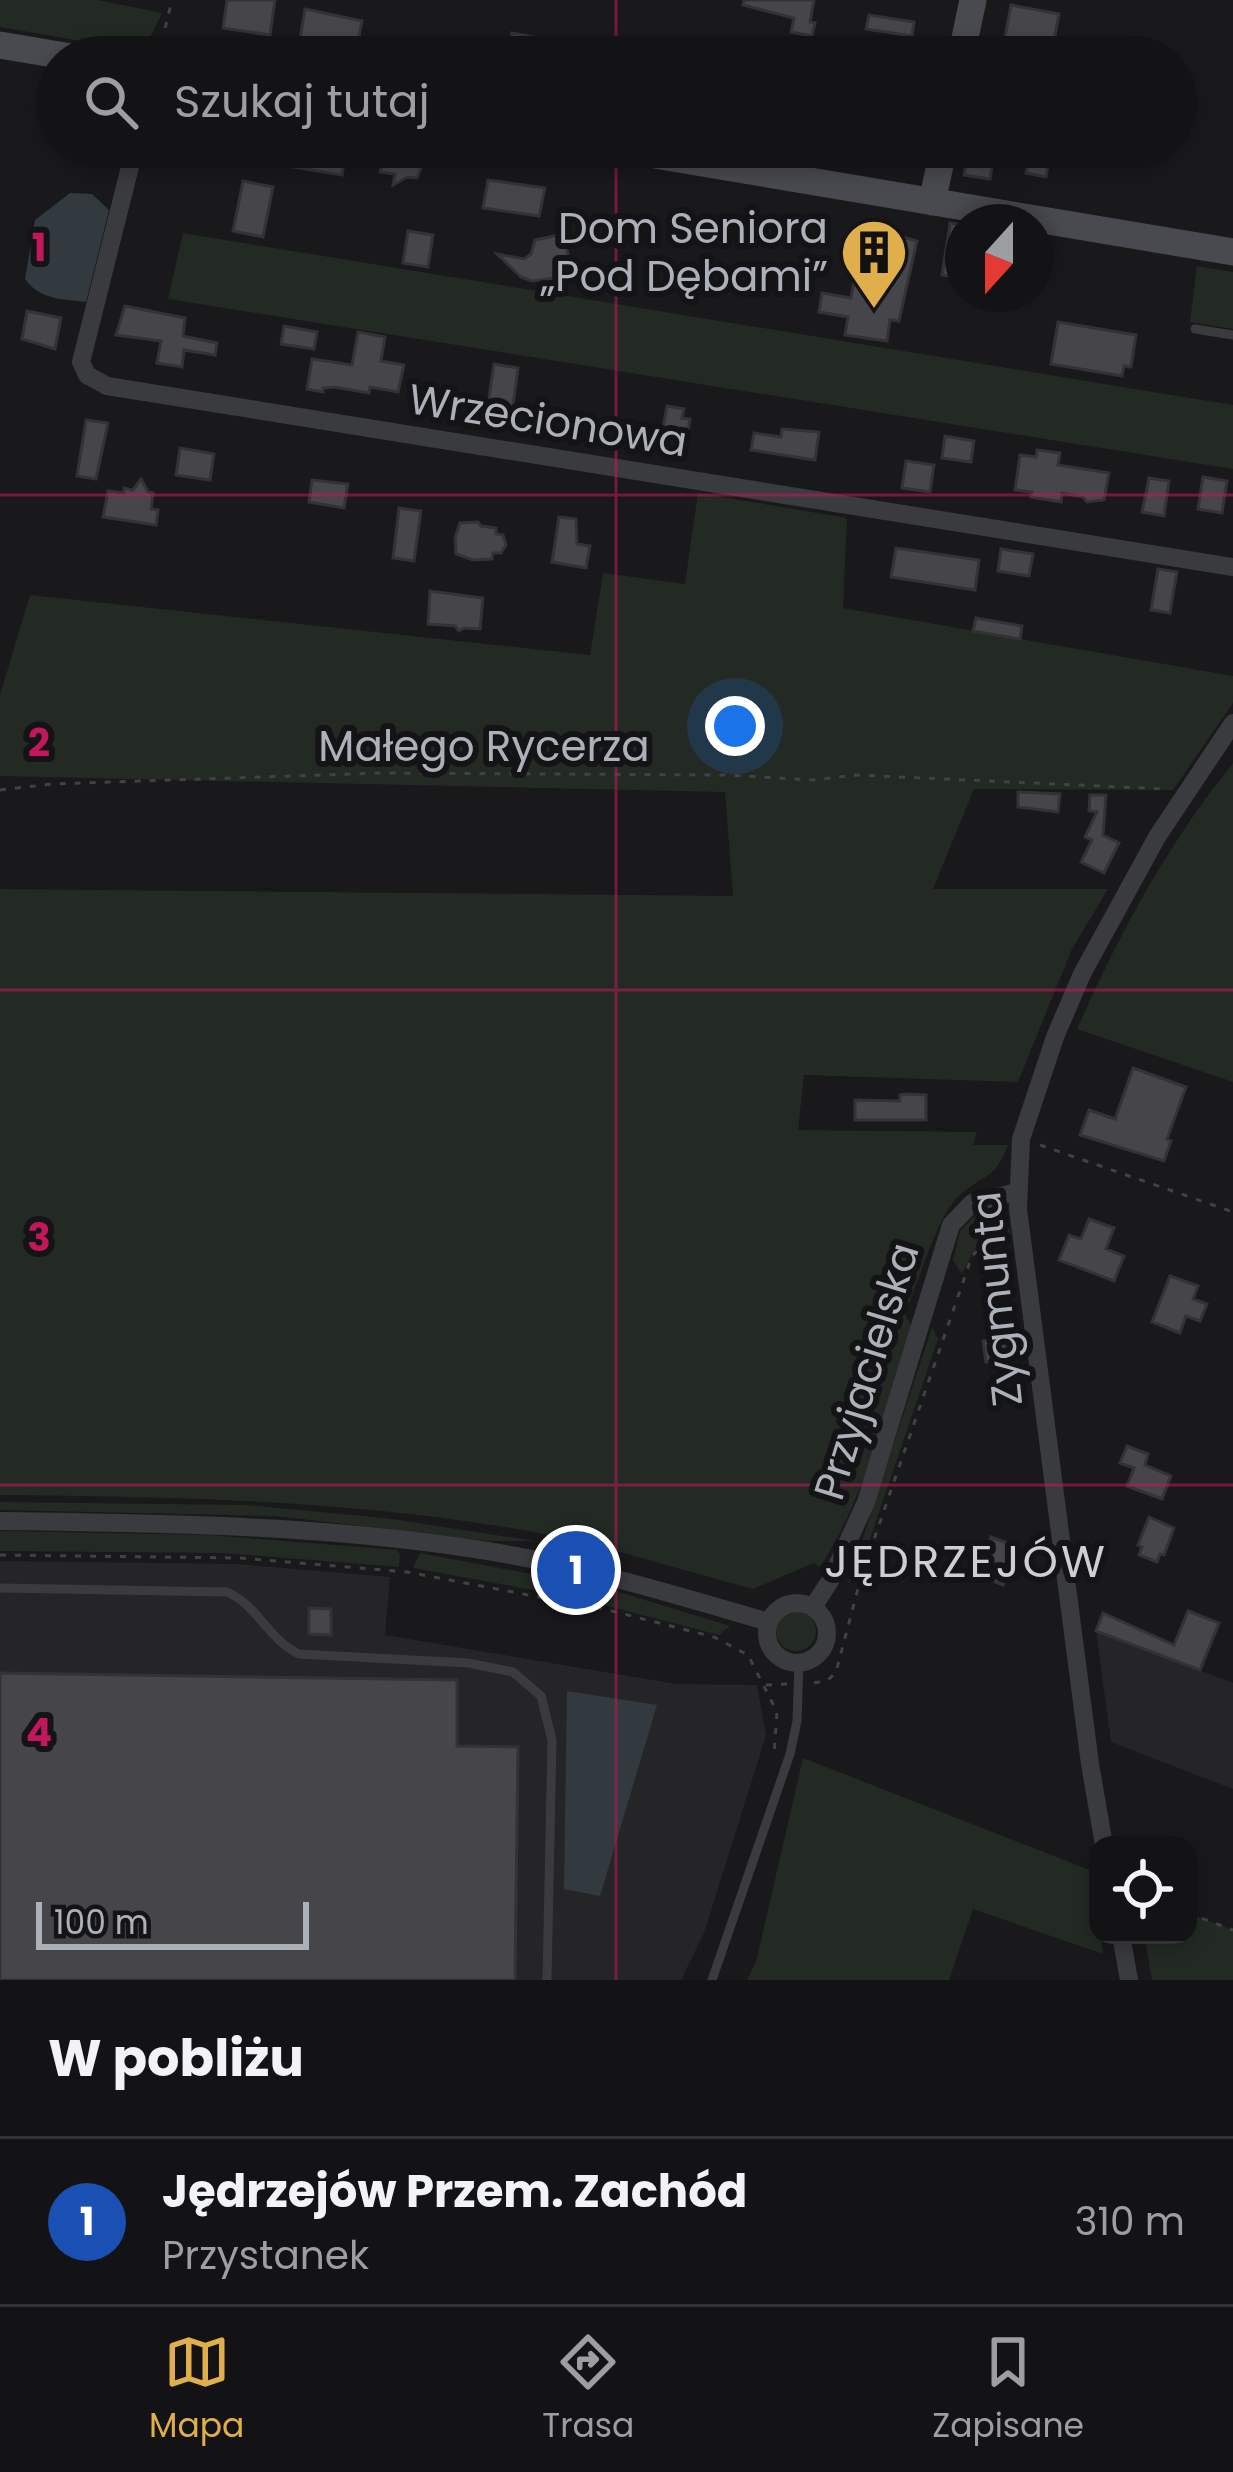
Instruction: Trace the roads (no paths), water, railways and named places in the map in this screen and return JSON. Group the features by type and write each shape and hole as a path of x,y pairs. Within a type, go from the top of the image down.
{"street":[{"path":"966,36 973,0"},
{"path":"0,45 36,51"},
{"name":"Wrzecionowa","path":"130,168 81,362 87,376 107,386 1233,567"},
{"path":"731,168 1233,252"},
{"path":"932,202 939,168"},
{"name":"Zygmunta","path":"1102,1836 1022,1239 1021,1139 1055,1037 1094,948 1184,793 1233,723"},
{"name":"Przyjacielska","path":"813,1607 866,1502 951,1225 972,1203 1018,1192"},
{"path":"0,1521 225,1524 391,1538 576,1570 673,1592 769,1622"},
{"path":"787,1604 813,1607 825,1619 827,1636 815,1658 799,1663 782,1659 770,1647 769,1622 787,1604"},
{"path":"1123,1944 1130,1980"}],"lane":[{"path":"1195,329 1233,335"},
{"path":"0,1588 227,1592 252,1606 277,1640 299,1654 468,1663 513,1672 541,1696 552,1740 547,1980"},
{"path":"712,1980 790,1754 797,1720 799,1663"}],"place":[{"name":"Dom Seniora „Pod Dębami”","path":"874,311"},
{"name":"Jędrzejów Przem. Zachód","path":"576,1570"}],"district":[{"name":"JĘDRZEJÓW","path":"966,1561"}]}
